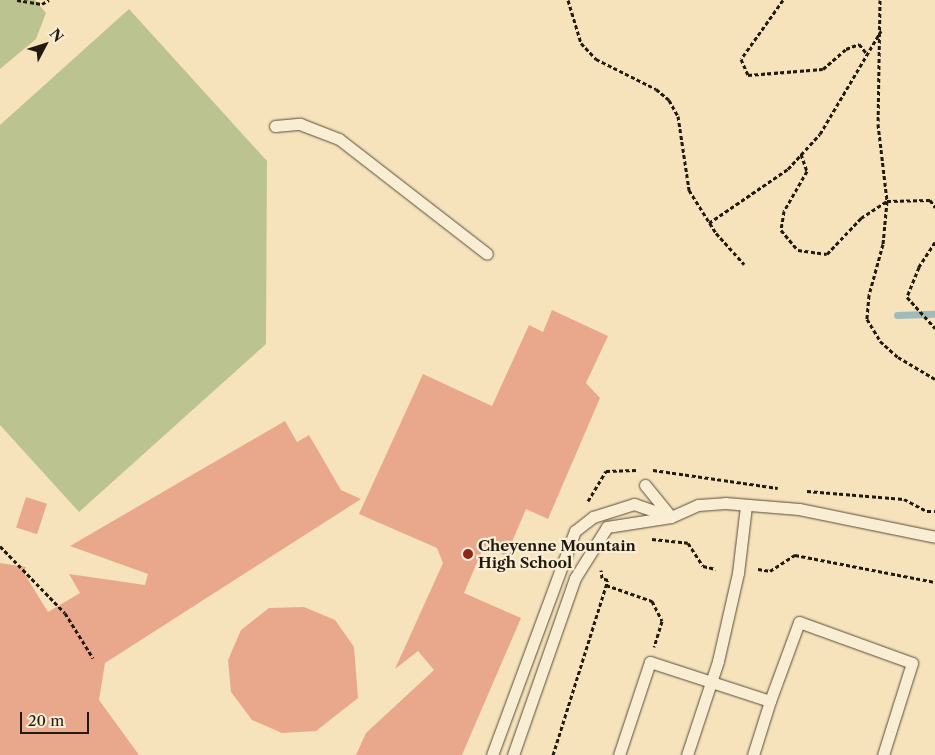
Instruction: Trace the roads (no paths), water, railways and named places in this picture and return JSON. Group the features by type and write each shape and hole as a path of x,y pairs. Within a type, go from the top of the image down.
{"lane":[{"path":"275,126 300,124 339,139 487,254"},
{"path":"645,485 671,517"},
{"path":"492,755 575,531 593,517 634,504 671,517"},
{"path":"514,755 575,578 607,527 671,517 698,505 746,506 799,509 935,537"},
{"path":"687,755 711,681 738,573 746,506"},
{"path":"752,755 799,622 912,663 882,755"},
{"path":"619,755 650,662 770,701"}],"waterway":[{"path":"897,315 935,314"}],"place":[{"name":"Cheyenne Mountain High School","path":"468,554"}]}
